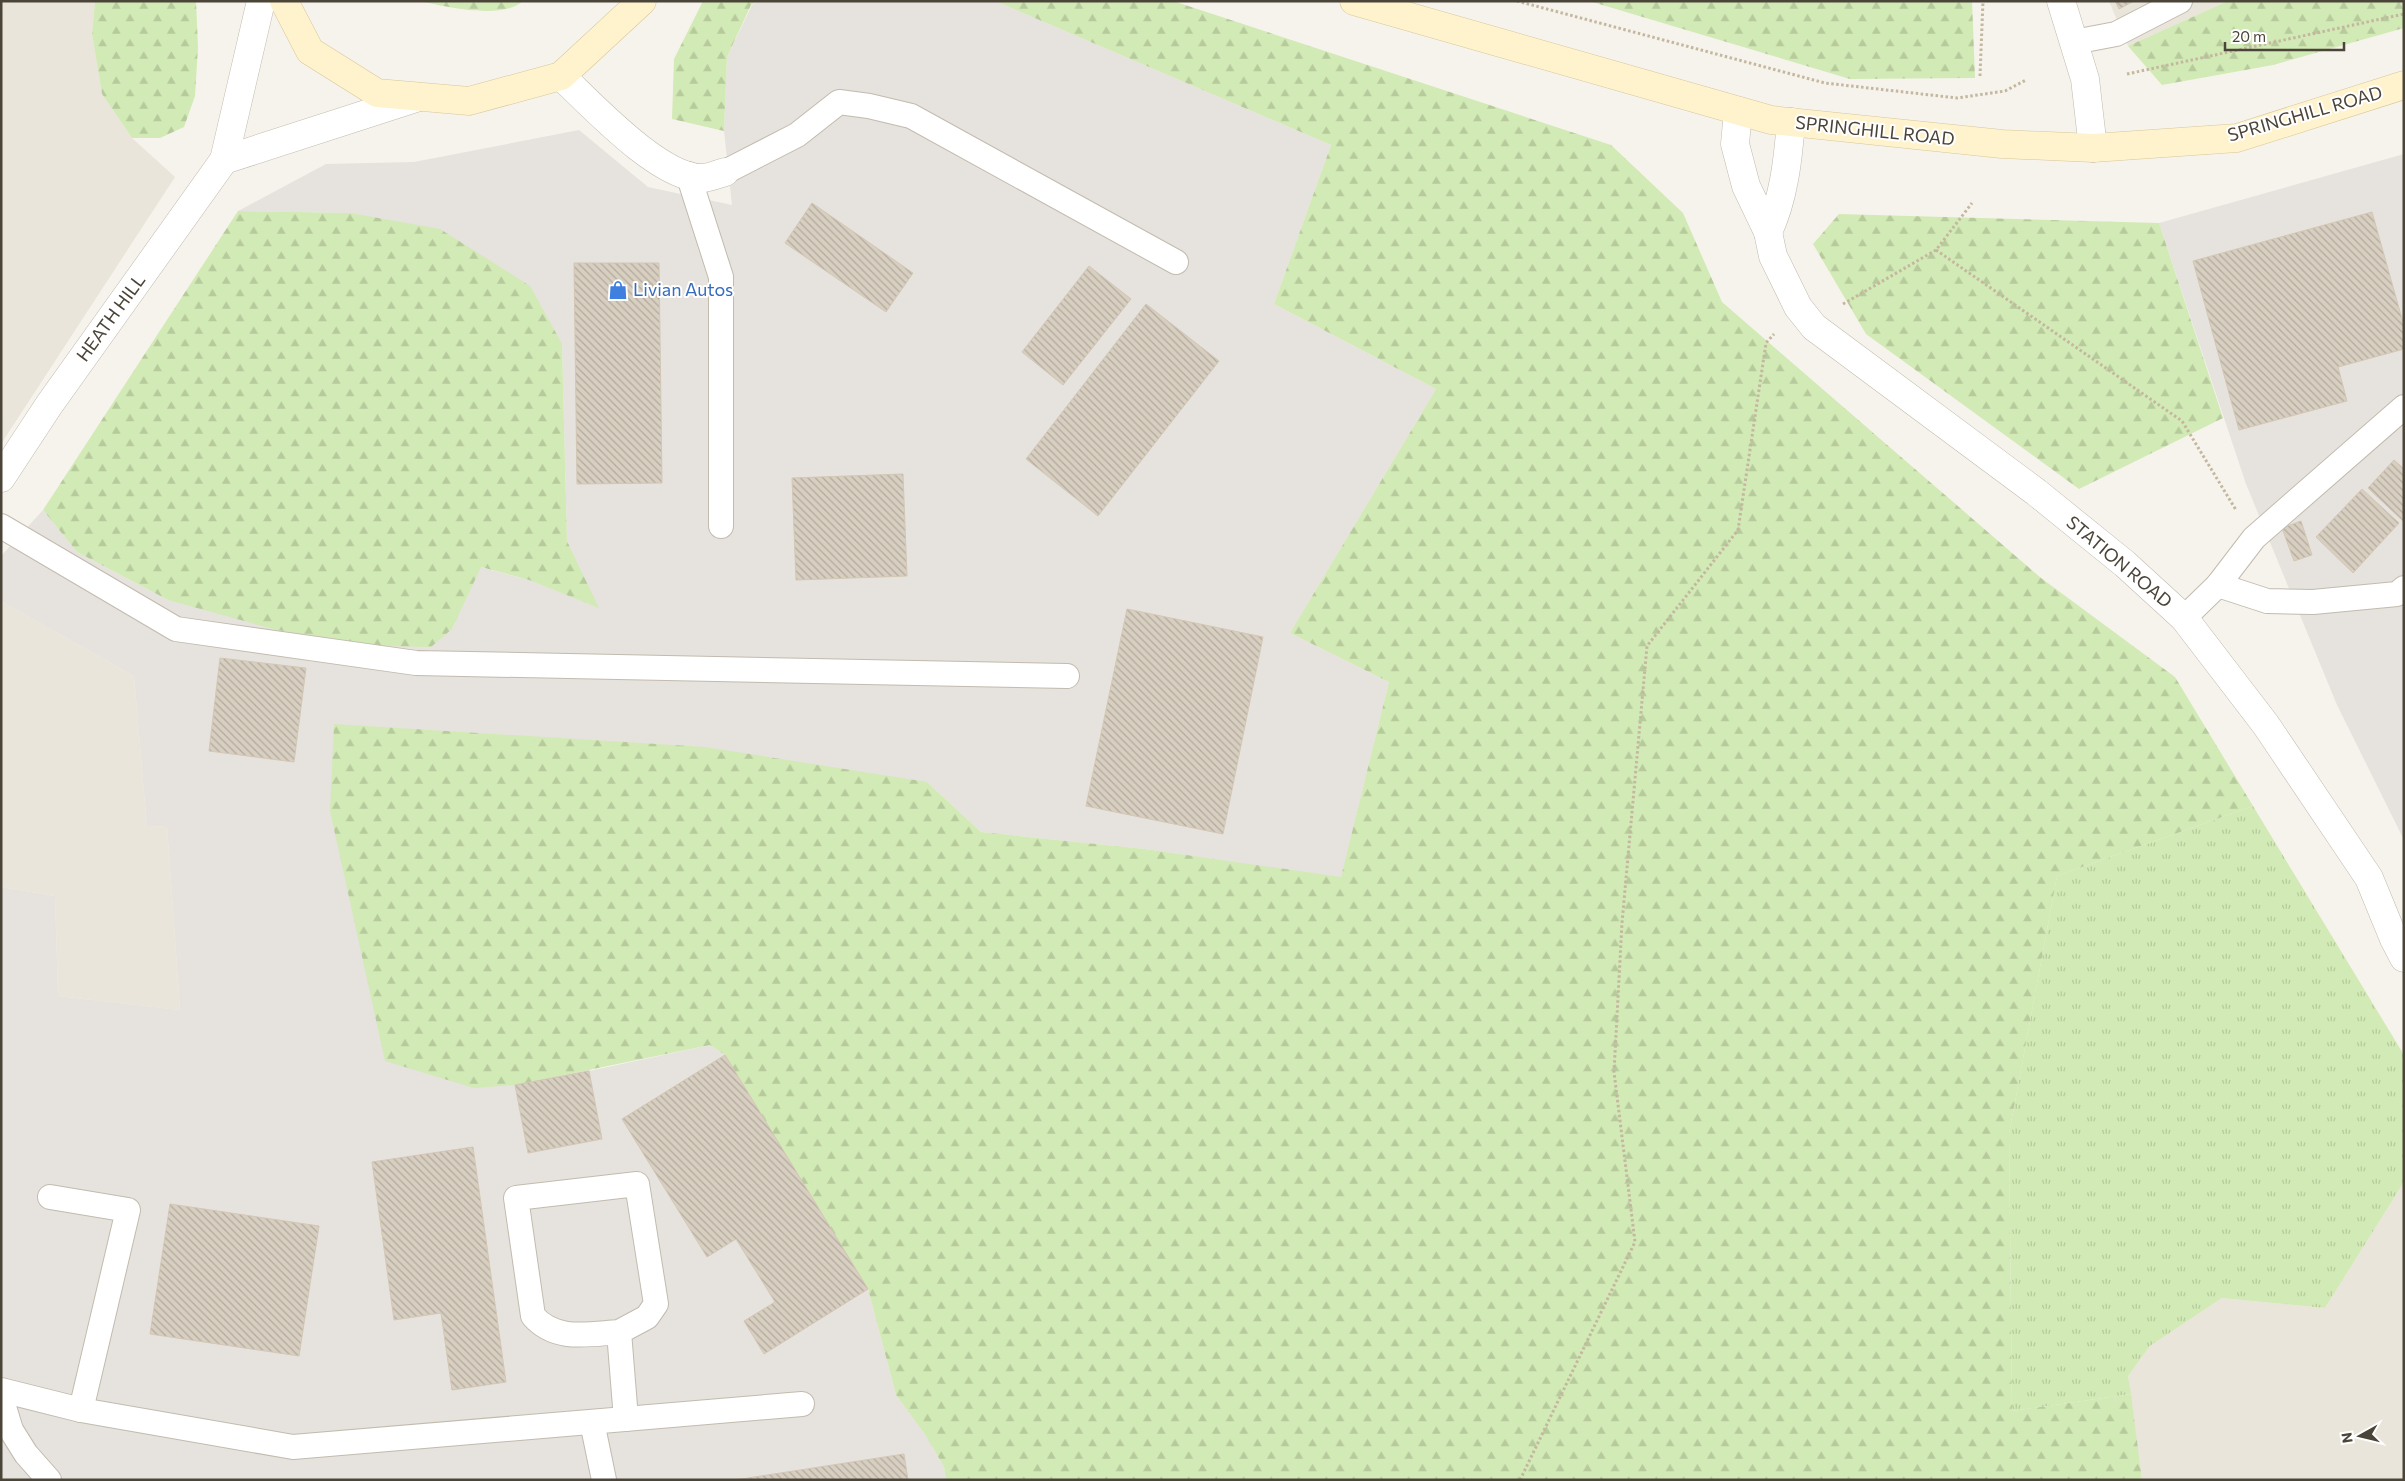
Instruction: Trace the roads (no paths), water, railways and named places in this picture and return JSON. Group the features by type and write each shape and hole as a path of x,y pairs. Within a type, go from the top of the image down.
{"main road":[{"path":"284,1 310,51 377,93 468,101 561,76 642,1"},
{"name":"SPRINGHILL ROAD","path":"1354,1 1771,120 2002,144 2093,148 2237,138 2404,85"}],"street":[{"name":"HEATH HILL","path":"1,478 49,405 224,160 261,1"},
{"path":"2061,1 2085,79 2093,148"},
{"path":"561,76 644,154 678,172 702,178 725,172"},
{"path":"224,160 419,97"},
{"name":"STATION ROAD","path":"1738,111 1735,144 1746,186 1768,232 1773,256 1798,307 1814,327 2036,492 2125,564 2184,618 2266,725 2369,878 2394,939 2404,958"},
{"path":"1768,232 1775,216 1782,185 1792,122"}],"lane":[{"path":"2074,42 2116,34 2180,1"},
{"path":"725,172 796,135 839,102 869,106 911,116 1176,262"},
{"path":"688,174 721,277 721,526"},
{"path":"2184,618 2218,586 2254,538 2404,407"},
{"path":"1,526 176,629 416,663 1067,676"},
{"path":"2218,586 2267,601 2313,602 2397,594 2404,588"},
{"path":"637,1184 656,1304 647,1317 619,1332 569,1336 540,1324 533,1316 516,1198 637,1184"},
{"path":"50,1197 128,1210 81,1410"},
{"path":"619,1332 626,1419"},
{"path":"1,1390 81,1410 293,1446 802,1404"},
{"path":"1,1398 11,1430 26,1454 49,1480"},
{"path":"592,1422 604,1480"}],"place":[{"name":"Livian Autos","path":"618,290"}]}
